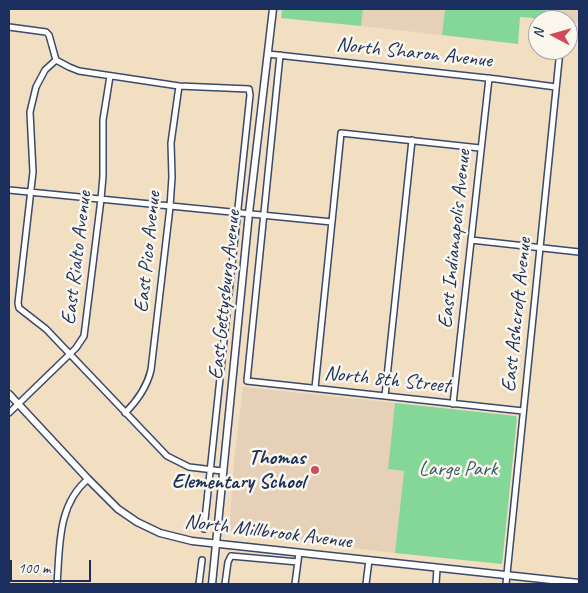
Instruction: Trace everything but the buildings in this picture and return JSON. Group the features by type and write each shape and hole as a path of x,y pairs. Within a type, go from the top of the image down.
{"street":[{"name":"East Gettysburg Avenue","path":"212,584 249,213 273,9"},
{"path":"9,27 46,32 49,35 56,60 68,67 79,70 179,86 249,89 250,95 204,528"},
{"name":"North Sharon Avenue","path":"268,54 556,87"},
{"path":"264,214 280,55"},
{"path":"56,60 45,70 36,88 30,112 33,158 32,192 18,303 19,308 46,329 167,456 189,466 222,471"},
{"name":"East Ashcroft Avenue","path":"506,584 559,60"},
{"name":"East Rialto Avenue","path":"9,414 81,342 86,330 103,176 103,120 110,76"},
{"name":"East Indianapolis Avenue","path":"454,404 489,78"},
{"name":"East Pico Avenue","path":"126,413 142,393 148,382 151,370 170,207 172,177 171,143 179,86"},
{"path":"315,388 340,134 480,148"},
{"path":"385,396 412,140"},
{"path":"9,190 332,222"},
{"name":"North 8th Street","path":"264,214 247,381 524,411"},
{"path":"471,240 579,252"},
{"name":"North Millbrook Avenue","path":"9,394 118,509 147,528 173,538 579,583"},
{"path":"57,584 63,518 66,506 78,487 88,479"},
{"path":"296,584 299,552"},
{"name":"North Millbrook Avenue","path":"226,584 228,562 231,556 298,562"},
{"path":"199,584 202,560"},
{"path":"366,584 369,560"},
{"path":"436,584 438,568"}],"shaded area":[{"path":"363,9 445,9 442,35 361,26"},
{"path":"579,9 579,23 578,10 546,10"},
{"name":"Thomas Elementary School","path":"243,387 395,403 388,469 404,471 395,553 229,533 234,461"}],"green space":[{"path":"282,9 363,9 361,26 281,18"},
{"path":"445,9 546,9 528,10 528,18 520,17 518,44 442,35"},
{"name":"Large Park","path":"395,403 516,416 502,564 395,553 404,471 388,469"}],"place":[{"name":"Thomas Elementary School","path":"315,470"}]}
